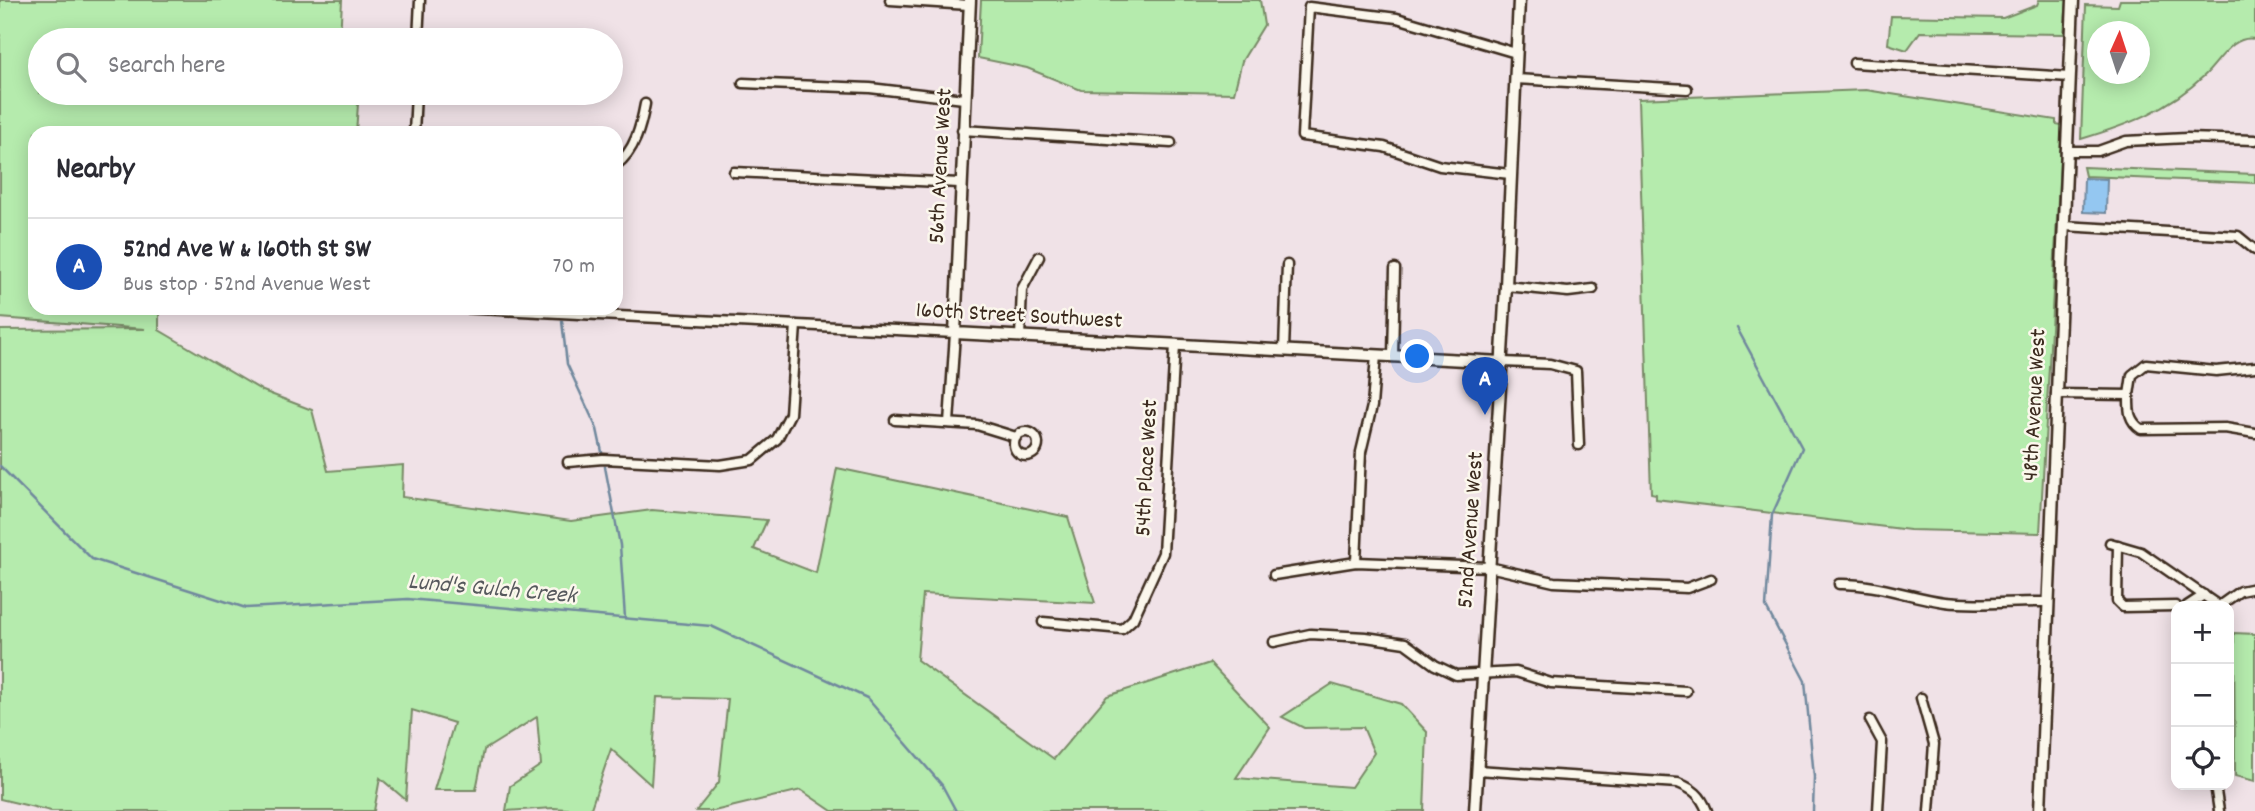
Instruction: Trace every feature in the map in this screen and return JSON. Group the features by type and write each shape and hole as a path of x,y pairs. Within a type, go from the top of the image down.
{"street":[{"path":"419,28 420,0"},
{"path":"890,0 970,2"},
{"name":"52nd Avenue West","path":"1475,811 1502,362 1519,0"},
{"name":"48th Avenue West","path":"2040,811 2073,0"},
{"name":"56th Avenue West","path":"955,334 959,183 970,2"},
{"path":"1510,174 1440,166 1384,147 1302,136 1309,7 1397,18 1516,53"},
{"path":"1854,63 2069,77"},
{"path":"1515,79 1687,89"},
{"path":"743,83 870,88 964,99"},
{"path":"623,160 641,129 645,104"},
{"path":"414,126 415,105"},
{"path":"962,130 1171,143"},
{"path":"2066,151 2098,151 2126,141 2187,138 2255,140"},
{"path":"734,172 959,183"},
{"path":"2064,226 2238,236 2255,250"},
{"path":"1020,337 1022,289 1039,257"},
{"path":"1284,350 1287,265"},
{"path":"1394,356 1395,269"},
{"path":"1506,285 1568,292 1593,289"},
{"name":"160th Street Southwest","path":"598,315 1550,364 1576,371 1579,445"},
{"path":"568,463 603,460 720,465 752,460 777,439 790,414 796,325"},
{"path":"949,423 955,334"},
{"name":"54th Place West","path":"1043,622 1122,629 1133,619 1163,553 1175,345"},
{"path":"1356,562 1361,452 1372,406 1376,355"},
{"path":"2255,367 2216,371 2146,364 2132,375 2129,395 2129,414 2134,424 2141,429 2184,431 2216,428 2255,433"},
{"path":"2056,394 2129,395"},
{"path":"895,420 994,428 1016,437"},
{"path":"2171,607 2123,607 2117,601 2114,544 2141,552 2212,601"},
{"path":"1274,575 1356,562 1489,567 1554,582 1686,588 1711,579"},
{"path":"1839,584 1866,583 1966,604 1995,600 2048,602"},
{"path":"2226,601 2241,590 2255,588"},
{"path":"2195,601 2204,595"},
{"path":"1274,642 1310,634 1366,637 1405,643 1435,665 1456,675 1482,676 1516,672 1551,683 1686,691"},
{"path":"1921,698 1934,744 1928,811"},
{"path":"1870,720 1882,742 1878,811"},
{"path":"1477,770 1678,783 1692,789 1702,799 1707,811"},
{"path":"2217,790 2219,811"}],"green space":[{"path":"0,0 342,0 341,28 28,28 28,105 358,105 356,126 28,126 28,315 159,315 159,330 263,391 312,410 328,471 403,465 402,497 571,521 652,510 767,520 754,549 816,573 837,468 1068,517 1095,603 923,594 917,660 1054,759 1107,696 1210,663 1270,727 1236,778 1351,787 1374,753 1363,727 1304,728 1282,717 1332,684 1401,704 1427,732 1424,811 832,811 801,790 714,811 696,811 719,782 728,699 657,697 651,785 611,749 590,811 554,808 506,811 510,786 541,765 537,717 484,750 476,790 434,790 454,723 412,710 406,800 380,778 374,811 51,811 0,799 0,330 145,329 0,318"},
{"path":"981,0 1260,0 1264,25 1242,61 1234,93 1081,90 1027,68 978,58"},
{"path":"2039,0 2067,0 2064,34 1920,32 1907,50 1888,44 1891,16 2003,18 2037,5"},
{"path":"2120,0 2255,0 2255,39 2247,39 2233,45 2205,75 2162,107 2131,122 2081,139 2086,5 2118,6"},
{"path":"1866,90 2056,120 2056,124 2062,125 2040,533 1910,530 1656,499 1656,494 1651,493 1638,99"},
{"path":"2083,167 2255,174 2255,183 2085,176"},
{"path":"2234,633 2255,634 2255,781 2235,776"}],"water":[{"path":"2084,178 2107,179 2106,213 2083,212"}],"waterway":[{"path":"562,321 567,364 597,429 602,452"},
{"name":"Lund's Gulch Creek","path":"1737,328 1802,448 1772,515 1766,607 1805,681 1814,777 1813,811"},
{"name":"Lund's Gulch Creek","path":"0,466 92,559 246,608 408,599 711,626 867,698 942,785 956,811"},
{"path":"605,467 620,545 625,618"},
{"name":"Lund's Gulch Creek","path":"1194,811 1205,808 1213,811"}],"place":[{"name":"52nd Ave W & 160th St SW","path":"1485,415"}]}
